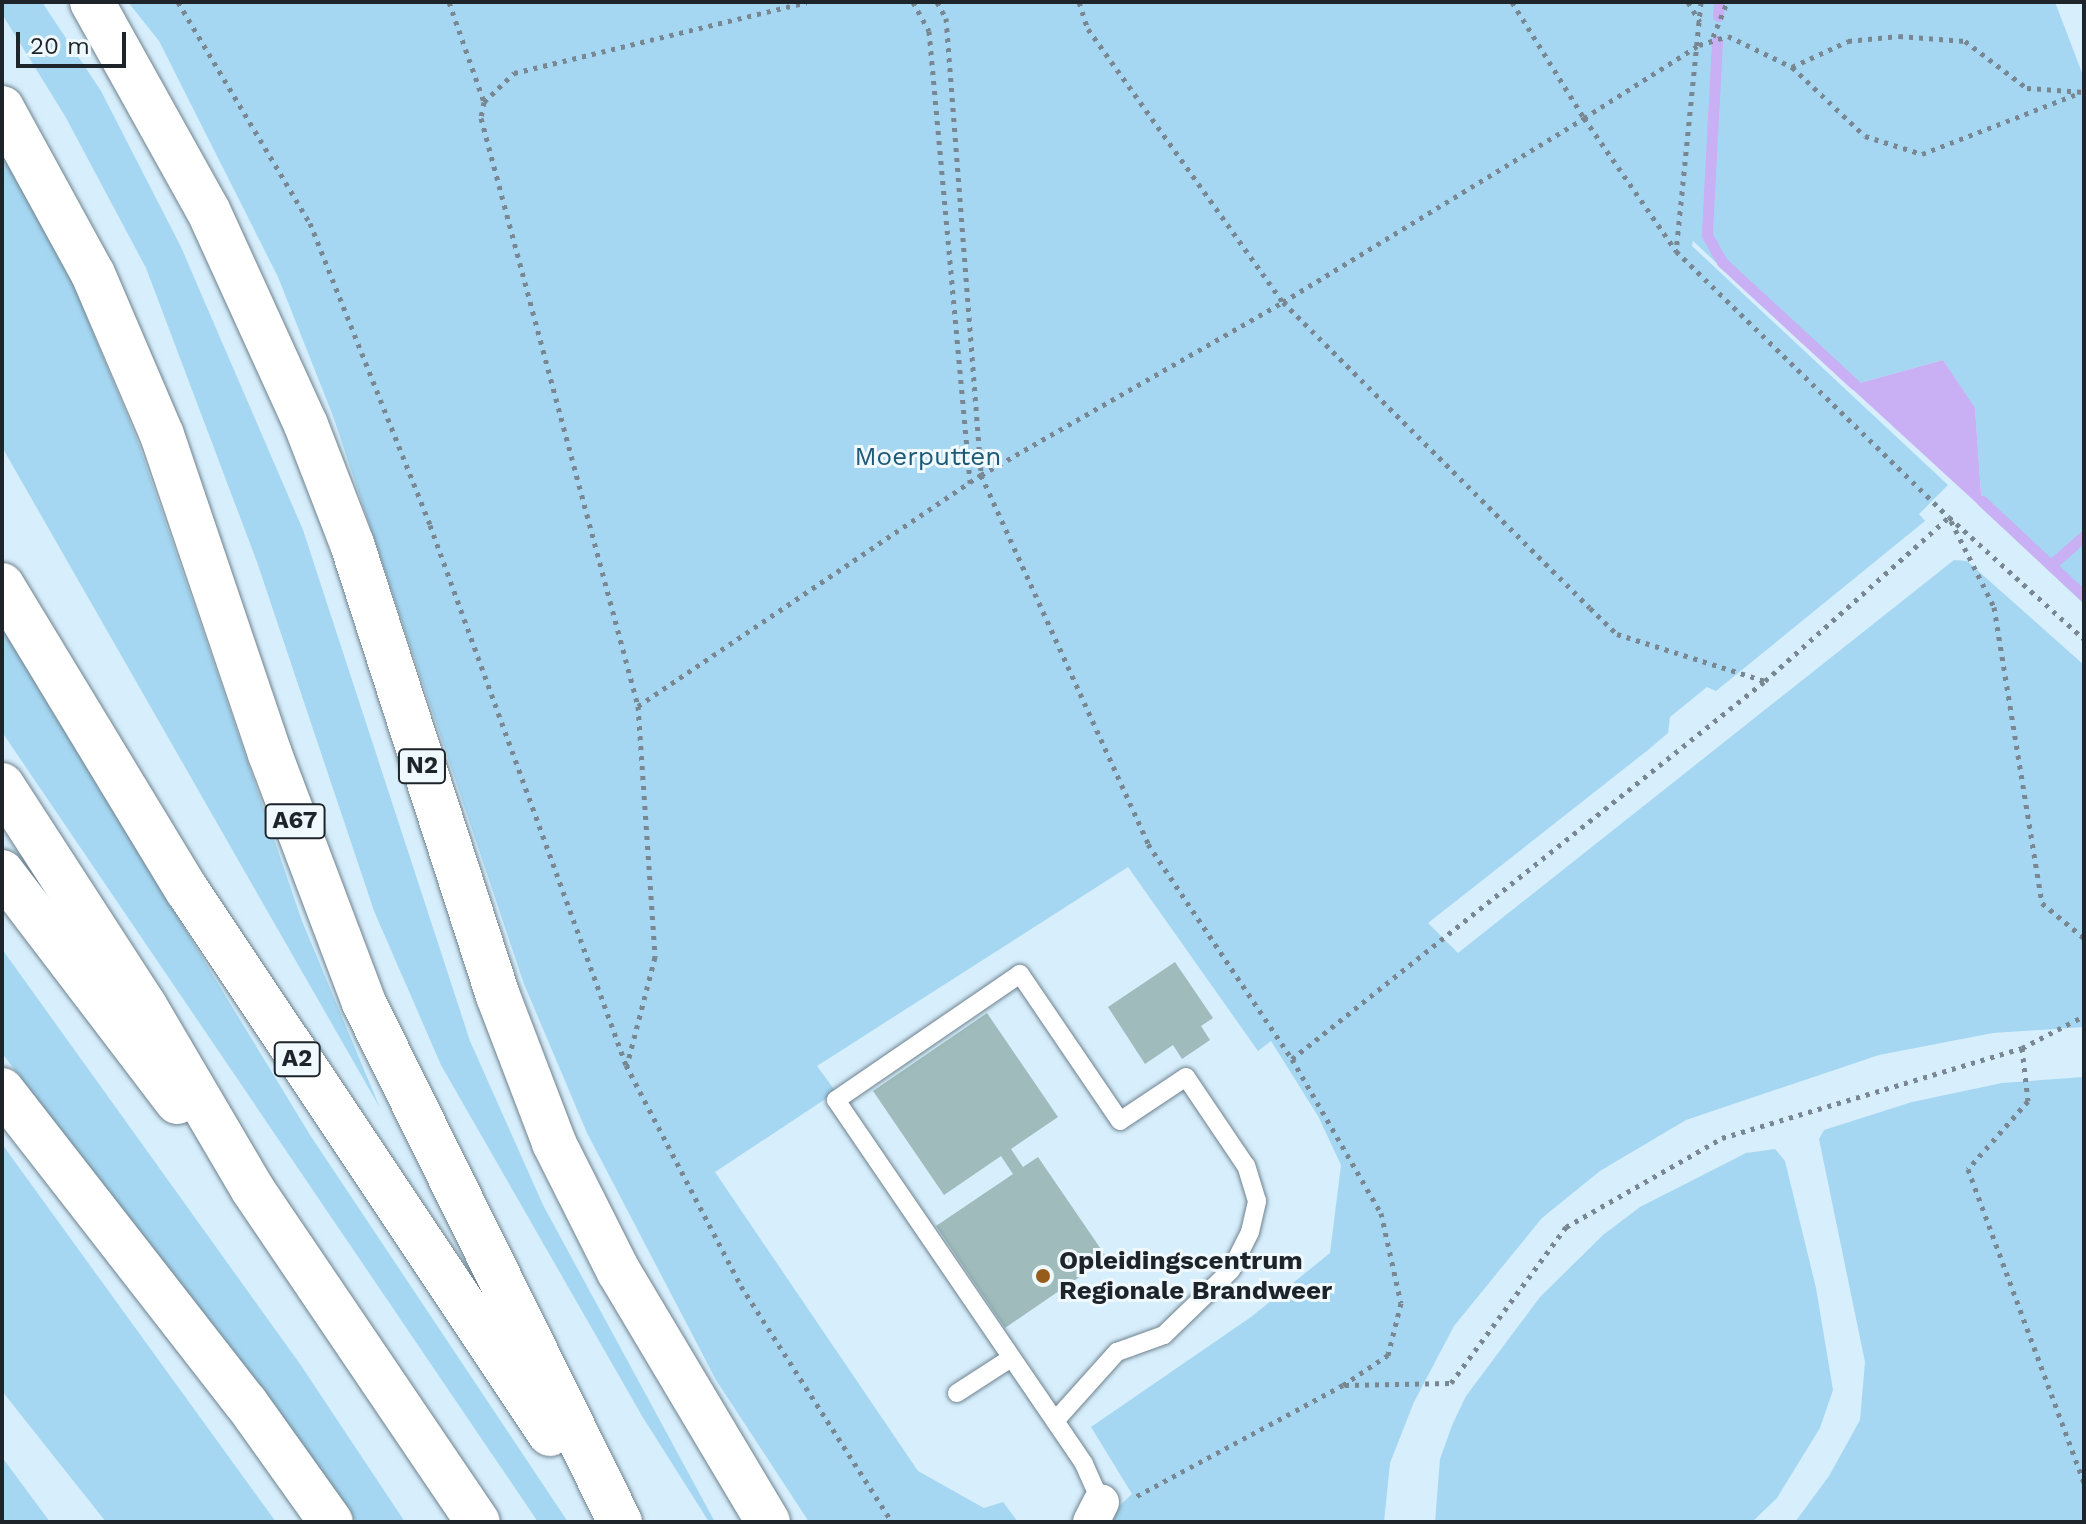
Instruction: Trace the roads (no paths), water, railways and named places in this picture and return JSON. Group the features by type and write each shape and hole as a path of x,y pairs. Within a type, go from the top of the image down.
{"highway":[{"name":"N2","path":"92,2 208,210 306,425 352,544 498,996 554,1143 640,1309 768,1522"},
{"name":"A67","path":"2,108 93,274 162,435 285,796 364,1003 620,1522"},
{"name":"A2","path":"2,585 246,979 610,1522"},
{"path":"2,785 145,1006 253,1190 478,1522"},
{"path":"2,872 133,1050 253,1190"},
{"path":"2,1090 246,1403 331,1522"}],"lane":[{"path":"1055,1421 1117,1352 1164,1335 1231,1270 1250,1232 1257,1201 1246,1166 1186,1077 1120,1121 1020,974 836,1100 1055,1421 1096,1512"},
{"path":"957,1393 1011,1358"}],"waterway":[{"path":"1718,16 1719,2"},
{"path":"1717,41 1707,235 1722,262 1854,384"},
{"path":"1982,501 2084,596"},
{"path":"2051,565 2084,536"}],"place":[{"name":"Opleidingscentrum Regionale Brandweer","path":"1043,1276"}],"park label":[{"name":"Moerputten","path":"928,457"}]}
